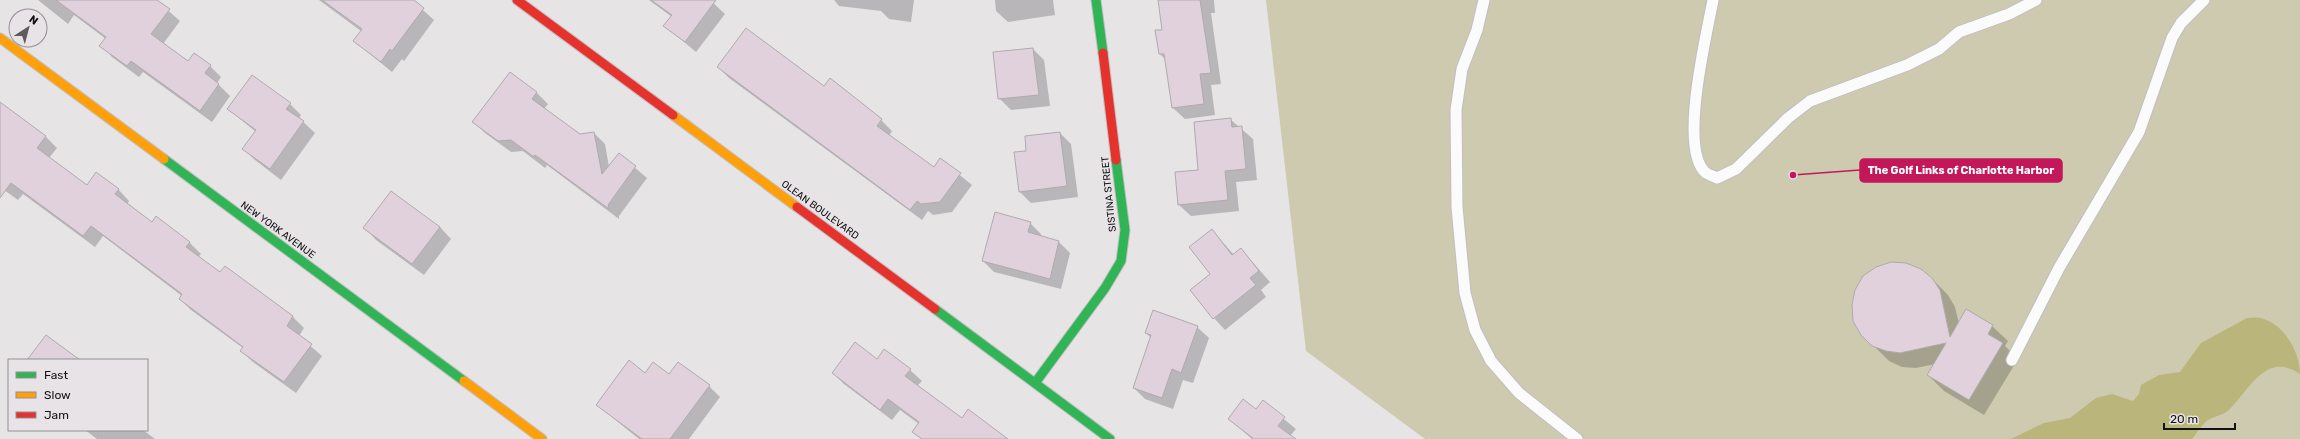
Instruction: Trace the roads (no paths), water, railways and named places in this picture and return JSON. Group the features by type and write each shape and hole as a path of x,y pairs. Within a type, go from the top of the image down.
{"street":[{"name":"OLEAN BOULEVARD","path":"517,0 1110,439"},
{"name":"SISTINA STREET","path":"1035,383 1105,288 1121,261 1126,230 1096,0"},
{"name":"NEW YORK AVENUE","path":"0,38 542,439"}],"lane":[{"path":"1484,0 1477,30 1462,69 1456,110 1456,207 1465,293 1475,330 1491,361 1519,393 1577,439"},
{"path":"1713,0 1698,79 1693,131 1696,156 1705,172 1717,178 1736,169 1788,118 1810,101 1907,65 1939,50 1959,32 2009,14 2036,0"},
{"path":"2012,360 2060,268 2138,132 2172,38 2181,23 2204,0"}],"place":[{"name":"The Golf Links of Charlotte Harbor","path":"1793,175"}]}
